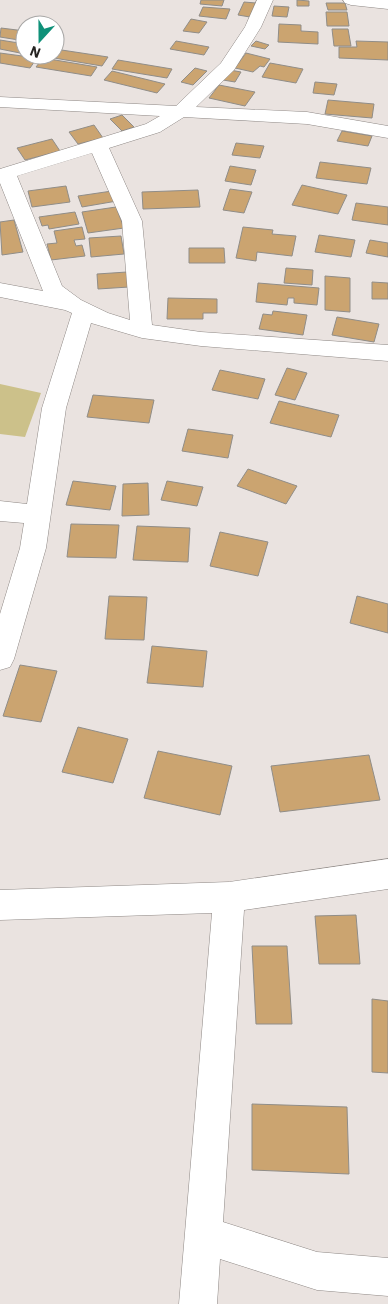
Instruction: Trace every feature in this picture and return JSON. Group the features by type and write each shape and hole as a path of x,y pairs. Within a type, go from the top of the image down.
{"street":[{"path":"265,0 253,27 228,66 182,111 154,128 3,174 54,290 79,307 100,318 142,331 201,339 387,347"},
{"path":"351,0 388,4"},
{"path":"0,102 306,118 388,132"},
{"path":"99,146 132,221 142,331"},
{"path":"0,290 79,307"},
{"path":"0,659 26,572 38,514 54,408 79,307"},
{"path":"0,510 38,514"},
{"path":"0,905 230,897 388,874"},
{"path":"198,1304 230,897"},
{"path":"204,1235 317,1271 388,1277"}],"shaded area":[{"path":"0,384 41,393 25,437 0,434"}],"building":[{"path":"201,0 224,0 222,6 200,4"},
{"path":"297,0 309,1 309,6 297,6"},
{"path":"244,2 256,3 250,17 238,15"},
{"path":"326,3 345,3 347,10 328,10"},
{"path":"274,6 289,7 287,17 272,16"},
{"path":"203,7 230,9 226,19 199,16"},
{"path":"326,12 347,12 349,26 327,26"},
{"path":"191,19 207,22 199,33 183,31"},
{"path":"279,24 301,25 301,31 318,32 318,44 278,42"},
{"path":"1,28 15,30 15,39 0,37"},
{"path":"332,29 348,29 351,46 334,46"},
{"path":"0,40 15,42 15,52 0,49"},
{"path":"176,41 209,47 204,55 170,49"},
{"path":"256,41 269,45 265,49 251,46"},
{"path":"356,41 388,42 388,60 339,58 339,47 357,47"},
{"path":"65,51 108,57 102,66 65,60"},
{"path":"0,53 15,55 15,65 32,65 30,68 0,63"},
{"path":"246,53 270,59 264,67 260,66 253,72 235,68"},
{"path":"118,60 172,69 167,78 112,69"},
{"path":"65,62 97,67 91,76 36,67 38,65 65,65"},
{"path":"270,63 303,69 296,83 262,77"},
{"path":"195,68 207,71 193,85 181,82"},
{"path":"230,70 241,72 235,82 223,80"},
{"path":"112,71 165,84 157,93 104,80"},
{"path":"315,82 337,84 334,95 313,93"},
{"path":"219,85 255,92 245,106 209,98"},
{"path":"328,100 374,104 372,118 325,114"},
{"path":"122,115 134,127 122,131 110,119"},
{"path":"94,125 103,138 78,144 69,132"},
{"path":"342,131 372,136 368,146 337,141"},
{"path":"52,139 60,151 25,160 17,148"},
{"path":"236,143 264,146 260,158 232,155"},
{"path":"320,162 371,168 367,184 316,178"},
{"path":"230,166 256,170 251,185 225,181"},
{"path":"302,185 347,195 338,214 292,205"},
{"path":"66,186 70,202 32,207 28,191"},
{"path":"230,189 252,192 244,213 223,210"},
{"path":"198,190 200,207 143,209 142,192"},
{"path":"112,191 117,201 82,207 78,196"},
{"path":"356,203 388,207 388,225 352,220"},
{"path":"116,207 124,228 88,233 82,212"},
{"path":"75,212 79,224 49,229 48,225 42,226 39,217"},
{"path":"14,220 23,252 2,255 0,222"},
{"path":"82,227 85,239 74,240 76,246 82,245 85,256 51,260 47,244 57,243 54,231"},
{"path":"243,227 273,230 272,234 296,236 292,256 257,252 256,261 236,258"},
{"path":"319,235 355,240 351,257 315,252"},
{"path":"121,236 124,254 91,257 89,238"},
{"path":"370,240 388,243 388,257 366,253"},
{"path":"189,248 224,248 225,263 189,263"},
{"path":"286,268 313,270 312,285 284,283"},
{"path":"127,272 129,287 98,289 97,274"},
{"path":"325,276 350,278 350,312 325,310"},
{"path":"372,282 388,283 388,299 372,299"},
{"path":"258,283 319,288 317,305 294,303 294,298 288,298 287,305 256,302"},
{"path":"168,298 217,299 217,313 203,313 203,319 167,319"},
{"path":"273,311 307,315 303,335 259,329 263,314 272,315"},
{"path":"337,317 379,324 374,342 332,335"},
{"path":"287,368 307,373 295,400 275,395"},
{"path":"220,370 265,379 258,399 212,390"},
{"path":"93,395 154,400 149,423 87,417"},
{"path":"279,401 339,415 331,437 270,423"},
{"path":"188,429 233,435 228,458 182,451"},
{"path":"248,469 297,486 286,504 237,486"},
{"path":"73,481 116,486 110,510 66,505"},
{"path":"167,481 203,487 197,506 161,500"},
{"path":"148,483 149,515 122,516 123,484"},
{"path":"71,524 119,525 116,558 67,557"},
{"path":"137,526 190,528 188,562 133,560"},
{"path":"220,532 268,542 258,576 210,566"},
{"path":"109,596 147,597 144,640 105,639"},
{"path":"357,596 388,604 388,633 350,623"},
{"path":"152,646 207,651 203,687 147,683"},
{"path":"20,665 57,671 41,722 3,716"},
{"path":"78,727 128,739 113,783 62,772"},
{"path":"158,751 232,766 220,815 144,798"},
{"path":"369,755 380,800 280,812 271,766"},
{"path":"356,915 360,964 319,964 315,916"},
{"path":"252,946 287,946 292,1024 256,1024"},
{"path":"372,999 388,1001 388,1073 372,1072"},
{"path":"252,1104 347,1107 349,1174 252,1170"}]}
